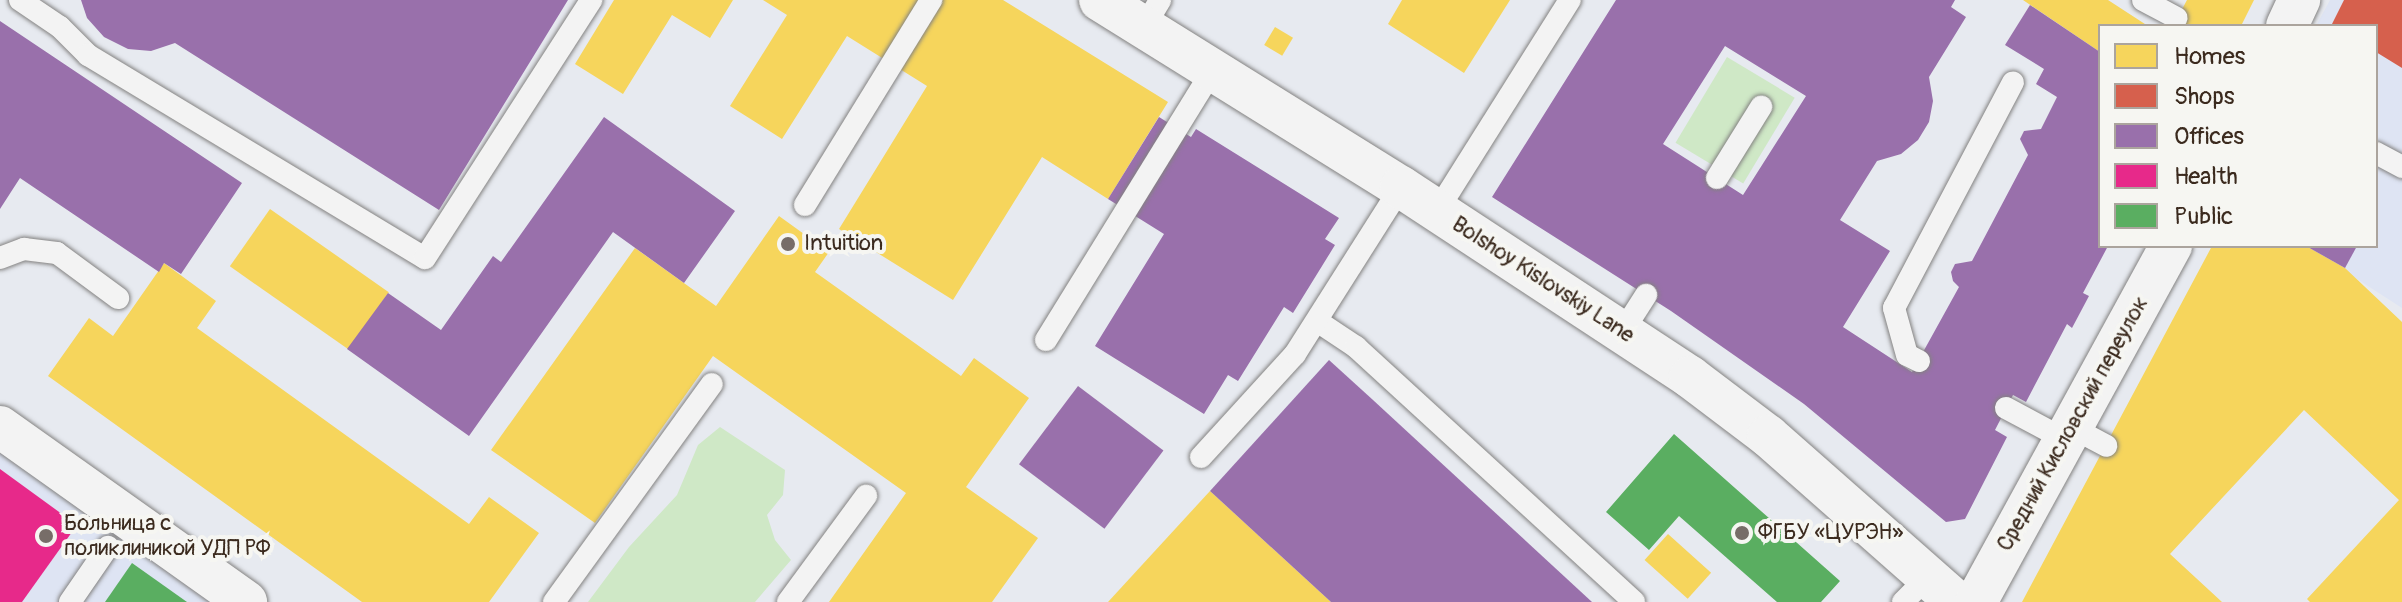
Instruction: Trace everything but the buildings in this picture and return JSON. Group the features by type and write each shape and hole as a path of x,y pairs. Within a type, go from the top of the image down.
{"street":[{"name":"Bolshoy Kislovskiy Lane","path":"1100,0 1152,13 1213,70 1623,331 1768,436 1929,593"},
{"path":"2288,24 2299,0"},
{"name":"Средний Кисловский переулок","path":"1976,602 2080,437 2170,248"},
{"path":"0,427 246,602"}],"lane":[{"path":"20,0 60,27 88,55 425,258 591,0"},
{"path":"805,205 931,0"},
{"path":"1437,211 1570,0"},
{"path":"2143,0 2177,18"},
{"path":"1046,340 1213,70"},
{"path":"1919,361 1907,355 1894,308 2013,82"},
{"path":"1717,178 1761,107"},
{"path":"2378,154 2402,167"},
{"path":"1201,457 1295,354 1401,187"},
{"path":"0,258 24,249 57,253 118,298"},
{"path":"1623,331 1646,295"},
{"path":"1317,321 1356,347 1634,602"},
{"path":"554,602 712,384"},
{"path":"2006,408 2080,437"},
{"path":"788,602 866,496"},
{"path":"70,602 108,547"}],"shaded area":[{"path":"2330,0 2402,0 2402,308 2309,248 2378,248 2378,24 2317,24"},
{"name":"Больница с поликлиникой УДП РФ","path":"0,446 220,602 0,602"}],"green space":[{"path":"1727,57 1795,98 1743,183 1675,143"},
{"path":"720,427 785,470 783,495 767,515 775,540 791,560 755,602 588,602 629,547 677,495 698,445"}],"place":[{"name":"Intuition","path":"788,244"},
{"name":"ФГБУ «ЦУРЭН»","path":"1742,533"},
{"name":"Больница с поликлиникой УДП РФ","path":"46,536"}]}
